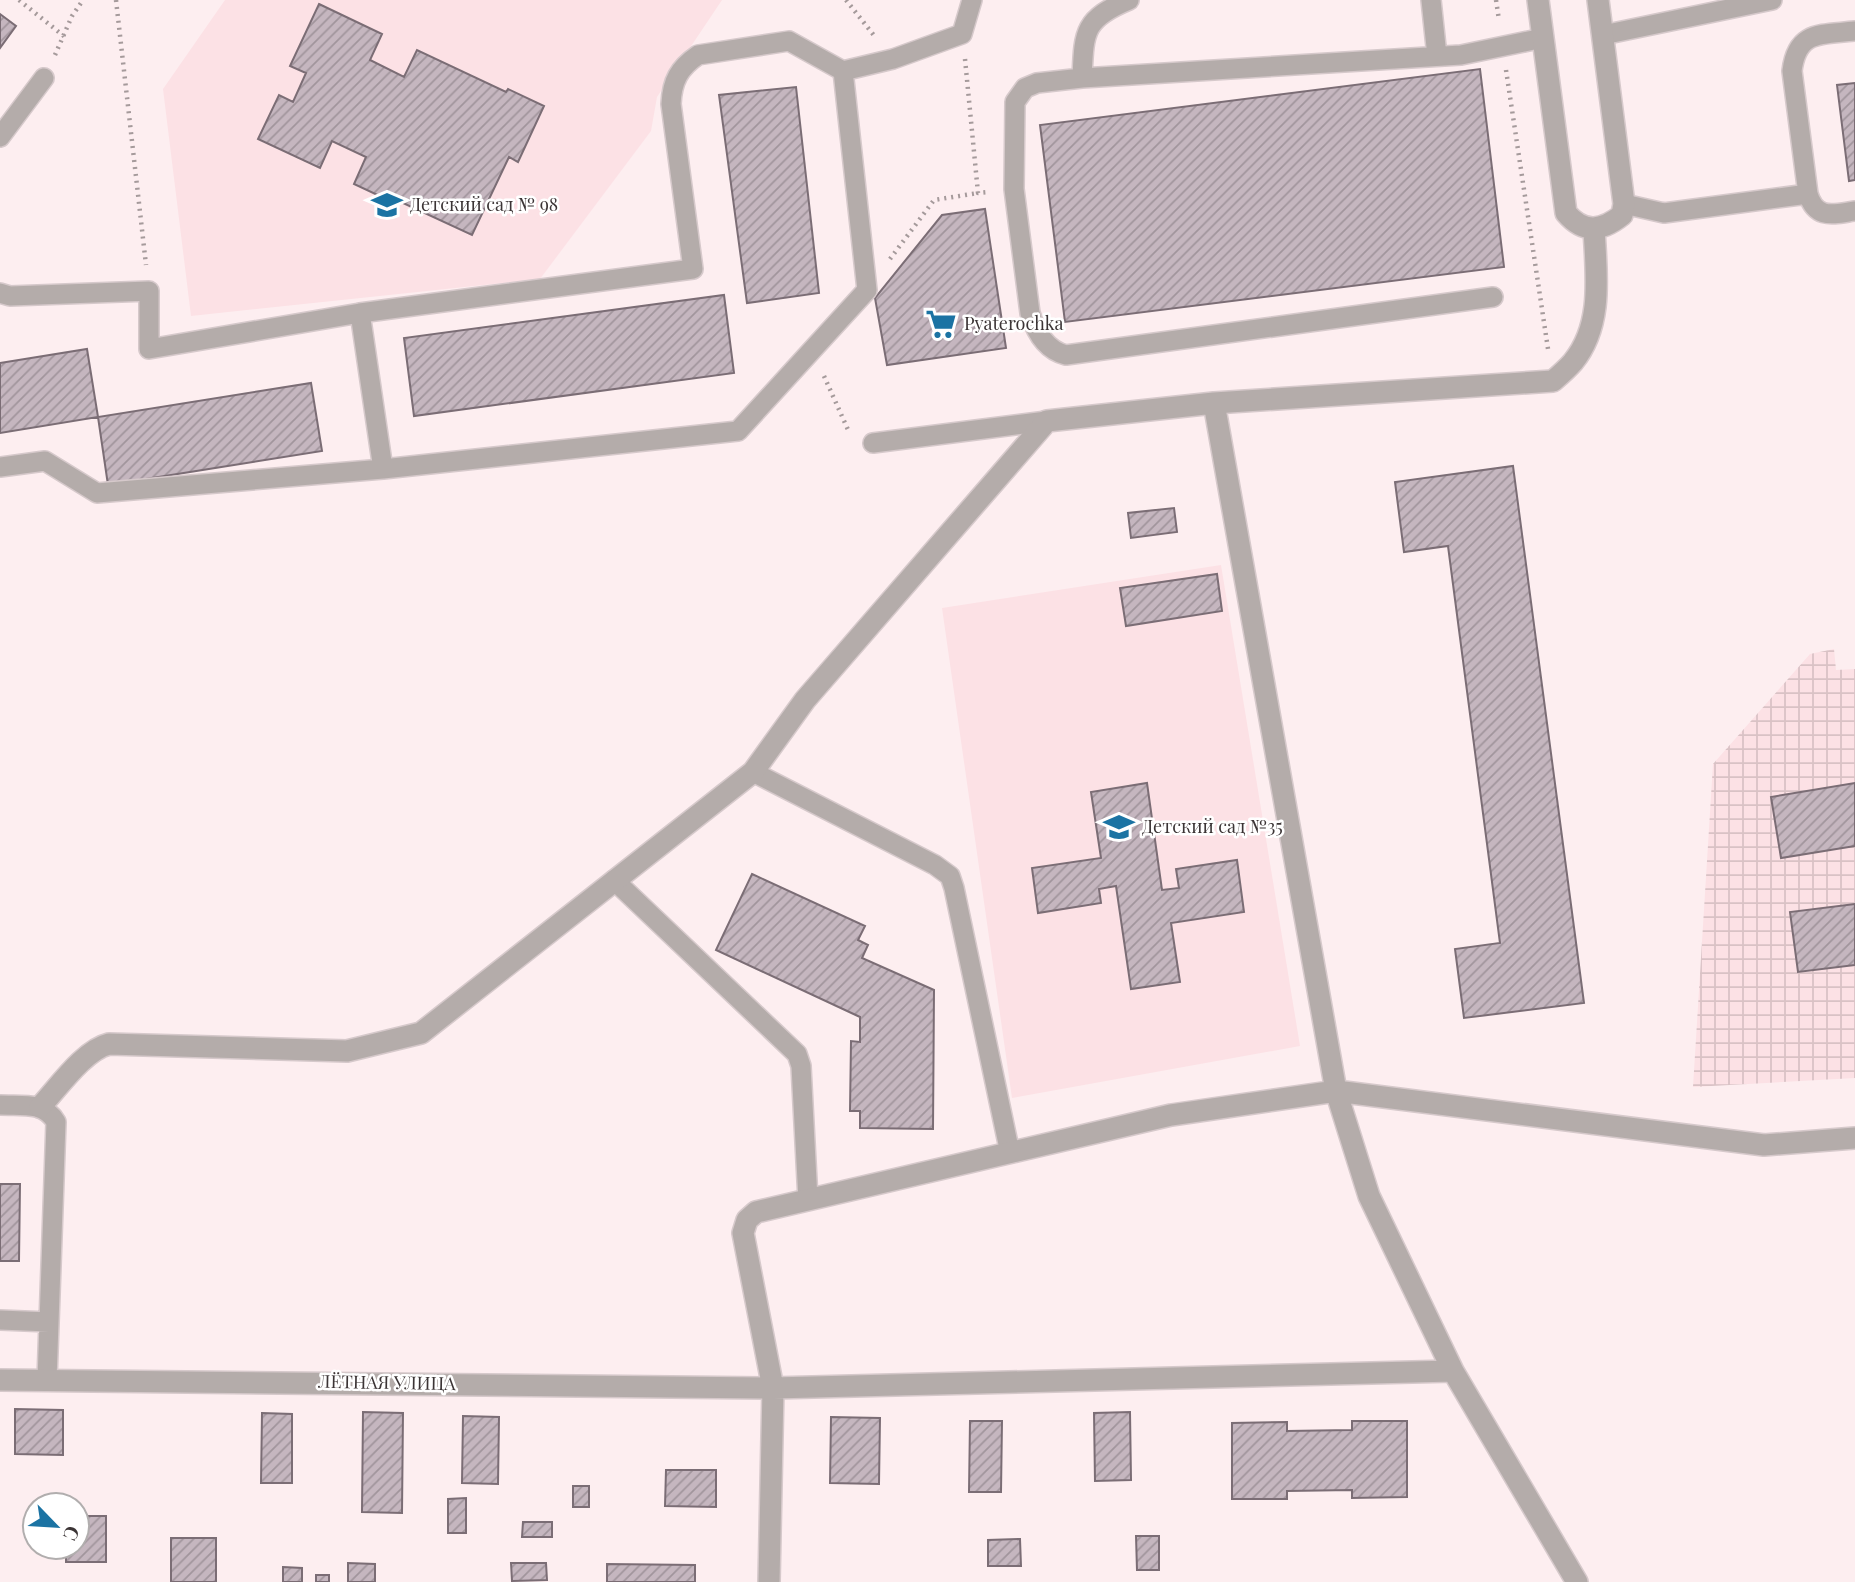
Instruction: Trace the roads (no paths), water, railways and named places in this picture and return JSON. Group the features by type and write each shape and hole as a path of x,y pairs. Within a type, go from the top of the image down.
{"street":[{"path":"1538,0 1566,213 1575,223 1594,228 1606,225 1622,215 1624,204 1598,0"},
{"path":"40,1107 90,1053 110,1044 347,1051 421,1033 752,772 805,700 1046,421 1214,403 1553,381 1573,363 1583,347 1597,302 1594,228"},
{"path":"1214,403 1336,1091 1369,1196 1453,1371 1577,1582"},
{"path":"769,1582 773,1388 743,1233 747,1220 756,1212 1171,1115 1336,1091 1763,1145 1855,1138"},
{"name":"ЛЁТНАЯ УЛИЦА","path":"0,1380 773,1388 1453,1371"}],"lane":[{"path":"3,296 149,291 149,349 360,313 693,269 671,104 671,88 686,63 698,55 789,41 843,71 893,60 962,34 972,0"},
{"path":"1082,78 1084,38 1094,21 1107,9 1129,0"},
{"path":"1432,0 1437,56"},
{"path":"1603,35 1772,0"},
{"path":"1855,31 1803,41 1794,54 1792,71 1811,205 1820,213 1855,211"},
{"path":"1493,297 1066,355 1053,352 1035,330 1030,313 1014,190 1016,102 1025,88 1037,83 1461,55 1543,38"},
{"path":"0,467 46,461 97,494 383,469 738,431 867,290 843,71"},
{"path":"0,136 44,78"},
{"path":"1624,204 1664,213 1808,194"},
{"path":"360,313 383,469"},
{"path":"873,443 1046,421"},
{"path":"752,772 935,865 950,876 1010,1153"},
{"path":"614,880 797,1054 801,1066 808,1200"},
{"path":"0,1105 40,1107 51,1113 56,1122 47,1380"},
{"path":"0,1320 49,1322"}],"place":[{"name":"Детский сад № 98","path":"387,205"},
{"name":"Pyaterochka","path":"941,324"},
{"name":"Детский сад №35","path":"1119,827"}]}
